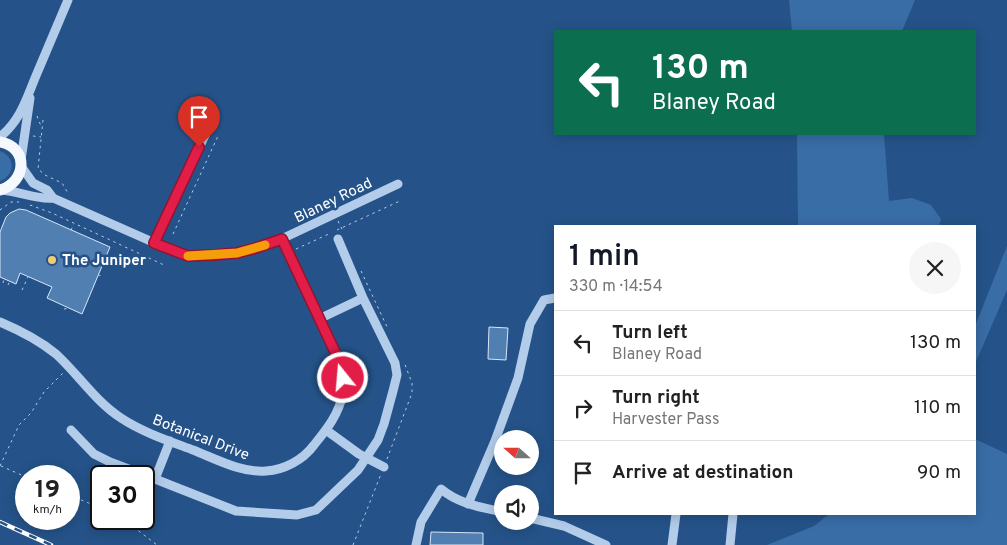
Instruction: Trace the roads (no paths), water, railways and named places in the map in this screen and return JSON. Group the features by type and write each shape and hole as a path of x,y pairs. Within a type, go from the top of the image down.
{"main road":[{"path":"0,142 13,147 21,163 16,180 11,185 0,190"}],"street":[{"path":"0,137 17,120 68,0"},
{"path":"21,163 31,90"},
{"path":"154,243 207,131"},
{"name":"Blaney Road","path":"21,163 33,183 47,190 53,198 188,256 244,252 282,239 398,184"},
{"name":"Blaney Road","path":"0,190 14,190 44,199 53,198"},
{"name":"Botanical Drive","path":"0,322 38,342 56,355 109,409 121,418 170,441 238,467 256,471 267,471 291,464 303,458 326,430 341,403 343,378 335,352 282,239"},
{"path":"170,441 155,479 236,511 297,515 316,510 358,470 378,440 397,375 395,363 363,298 338,239"},
{"path":"319,319 363,298"},
{"path":"468,504 495,441 518,378 530,324 544,300 554,298"},
{"path":"71,430 94,454 118,465"},
{"path":"326,430 366,458 385,465"},
{"path":"416,545 420,522 441,489 452,498 494,510"},
{"path":"672,545 676,515"},
{"path":"730,545 733,515"},
{"path":"539,520 564,526 606,545"}],"railway":[{"path":"0,522 51,545"}],"place":[{"name":"The Juniper","path":"52,260"}]}
